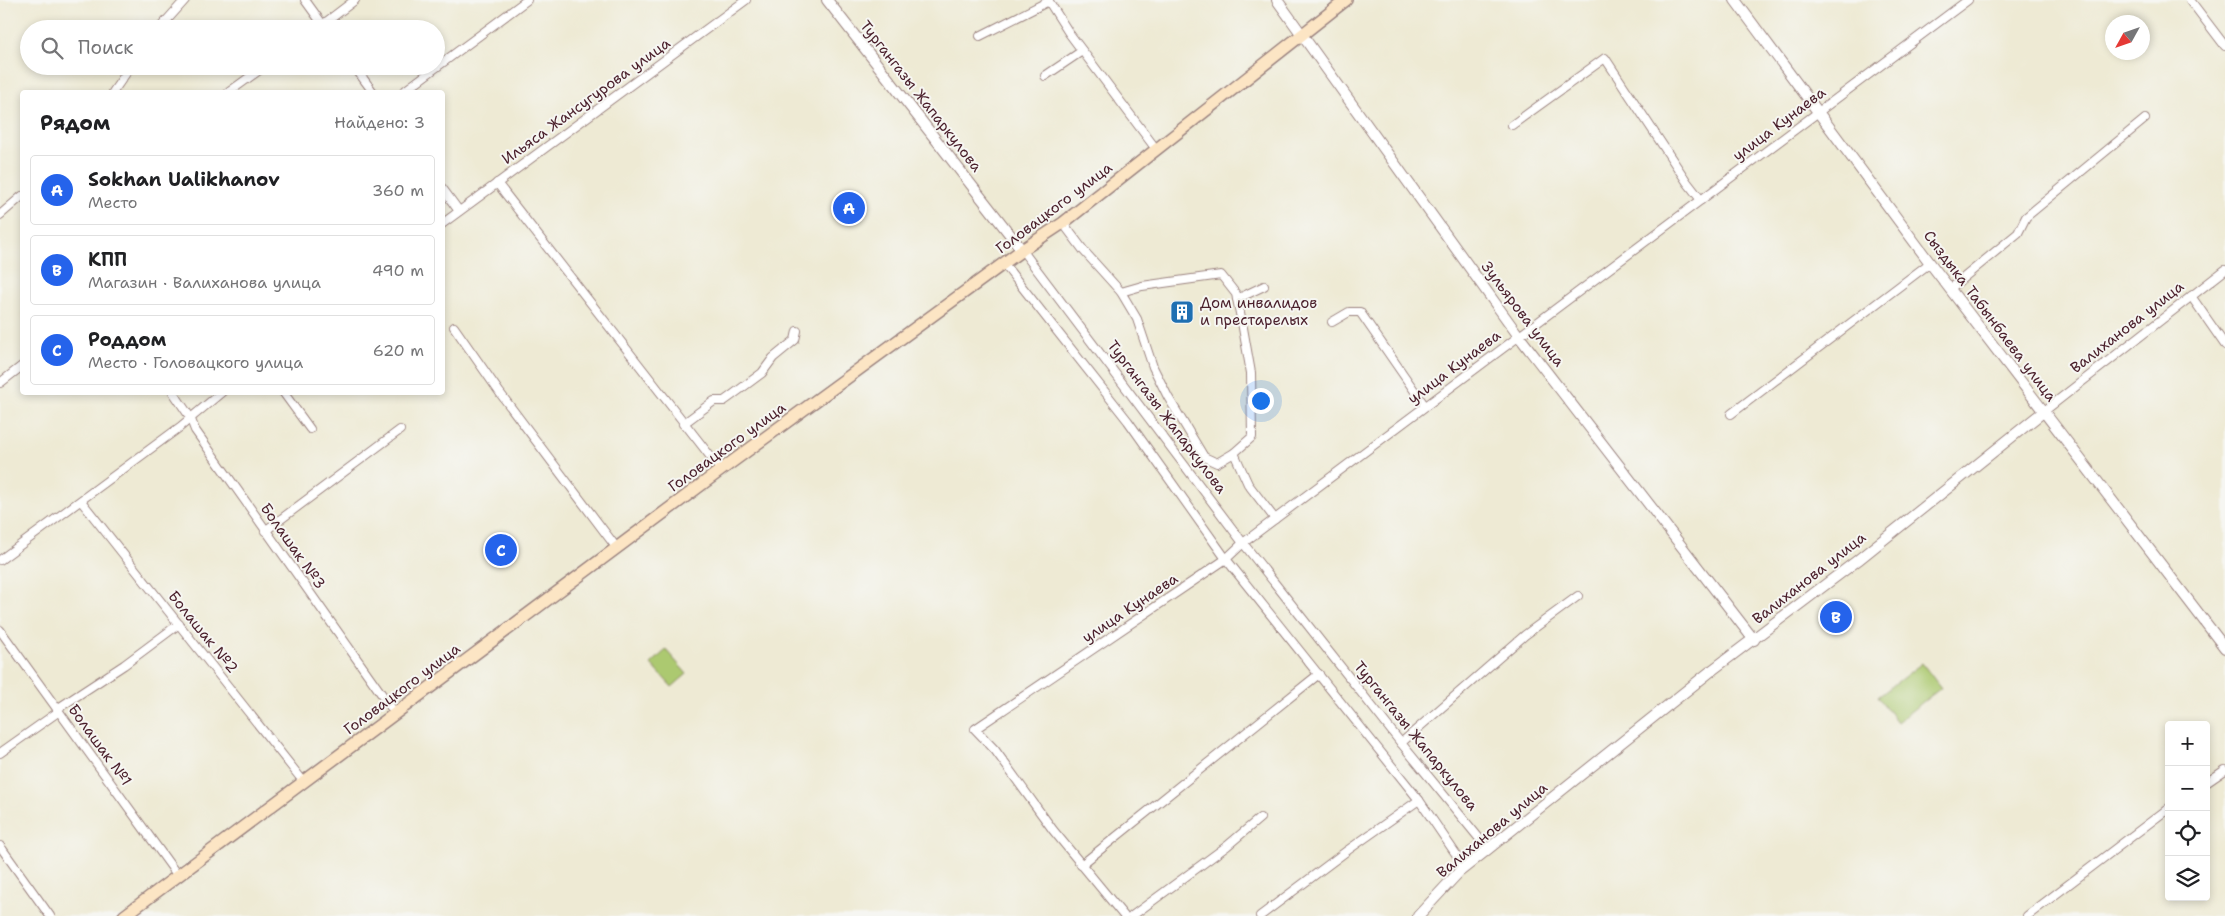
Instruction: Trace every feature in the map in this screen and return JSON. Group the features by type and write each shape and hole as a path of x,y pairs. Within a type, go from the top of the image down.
{"main road":[{"name":"Головацкого улица","path":"124,916 720,470 1022,250 1063,223 1346,0"}],"street":[{"path":"167,20 185,0"},
{"path":"305,0 318,20"},
{"path":"331,20 355,0"},
{"path":"445,61 527,0"},
{"name":"Ильяса Жансугурова улица","path":"445,222 746,0"},
{"name":"Тургангазы Жапаркулова","path":"827,0 1022,250 1243,543 1401,743 1488,849"},
{"name":"Зульярова улица","path":"1277,0 1518,335 1754,640"},
{"name":"Сыздыка Табынбаева улица","path":"1735,0 1930,263 2225,648"},
{"name":"улица Кунаева","path":"1081,865 995,750 975,729 1226,559 1243,543 1518,335 1968,0"},
{"path":"2190,0 2225,46"},
{"path":"980,36 1049,1 1082,52 1156,149"},
{"path":"1045,76 1082,52"},
{"path":"1512,125 1605,58 1687,182 1701,200"},
{"path":"114,90 125,75"},
{"path":"232,90 253,75"},
{"path":"361,75 372,90"},
{"path":"406,90 426,75"},
{"path":"1951,288 2018,233 2026,217 2145,119"},
{"path":"496,183 587,297 720,470"},
{"path":"445,192 459,211"},
{"path":"0,215 20,198"},
{"path":"1063,223 1084,251 1122,292 1138,319 1153,368 1193,442 1204,457 1217,463 1234,453 1252,436 1250,373 1236,294 1221,275 1142,286 1122,292"},
{"path":"1731,414 1930,263"},
{"path":"1004,264 1128,421 1226,559 1419,800 1460,860 1459,872"},
{"name":"Валиханова улица","path":"1418,916 1459,872 1711,671 1858,560 2225,270"},
{"path":"1237,299 1264,286"},
{"path":"2191,296 2225,345"},
{"path":"1332,322 1349,312 1360,312 1425,406"},
{"path":"454,327 500,393 616,547"},
{"path":"683,424 714,401 724,401 762,373 773,358 795,340 797,331"},
{"path":"0,383 20,368"},
{"name":"Болашак №3","path":"175,395 190,417 195,430 265,531 396,713"},
{"path":"0,560 81,501 218,395"},
{"path":"285,395 310,429"},
{"path":"265,531 400,430"},
{"path":"1234,453 1248,484 1275,519"},
{"name":"Болашак №2","path":"81,501 303,781"},
{"path":"1401,743 1525,635 1578,596"},
{"path":"0,753 179,624"},
{"name":"Болашак №1","path":"0,630 178,876"},
{"path":"1124,916 1081,865 1319,674"},
{"path":"2210,780 2225,770"},
{"path":"1260,916 1419,800"},
{"path":"2027,916 2165,811"},
{"path":"1132,916 1227,846 1260,818"},
{"path":"0,846 50,916"}],"green space":[{"path":"666,650 687,674 672,687 651,664"},
{"path":"1922,663 1941,688 1897,722 1878,697"}],"place":[{"name":"Sokhan Ualikhanov","path":"849,208"},
{"name":"Дом инвалидов и престарелых","path":"1182,312"},
{"name":"Роддом","path":"501,550"},
{"name":"КПП","path":"1836,617"}]}
